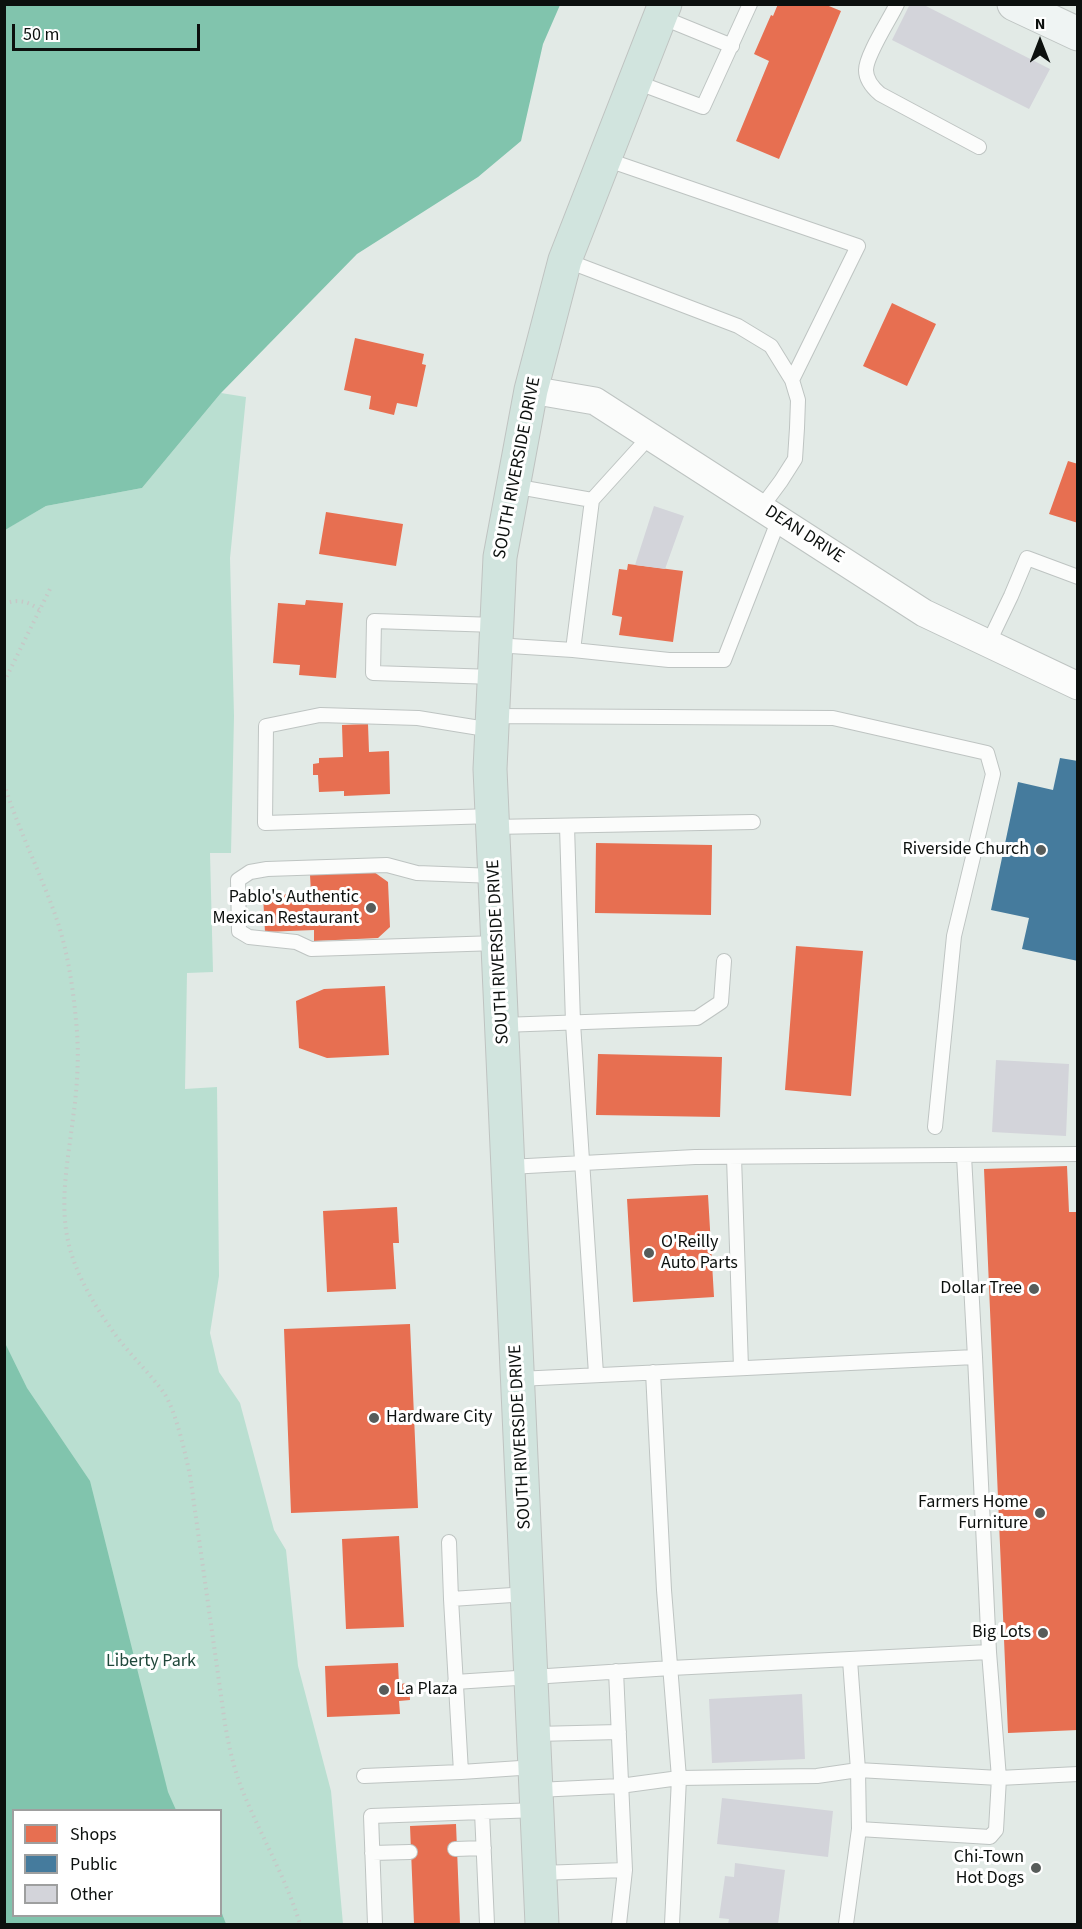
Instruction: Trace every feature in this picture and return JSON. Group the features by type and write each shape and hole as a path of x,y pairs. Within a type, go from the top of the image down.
{"highway":[{"name":"SOUTH RIVERSIDE DRIVE","path":"542,1924 490,769 495,635 500,557 513,486 531,390 565,260 663,11"}],"street":[{"path":"1014,4 1077,34"},
{"name":"DEAN DRIVE","path":"531,390 595,401 924,613 988,644 1072,678"}],"lane":[{"path":"636,82 704,107 750,4"},
{"path":"897,4 866,69 871,87 979,147"},
{"path":"663,11 732,46"},
{"path":"605,159 858,246 792,380"},
{"path":"494,677 373,673 374,621 495,635 573,650 669,660 724,660 781,481 795,459 798,400 792,380 771,346 738,326 565,260"},
{"path":"573,650 592,500 650,436"},
{"path":"513,486 592,500"},
{"path":"988,644 1027,558 1077,578"},
{"path":"753,822 567,826 493,822 265,823 266,726 320,715 492,723 833,718 987,753 993,774 954,936 935,1127"},
{"path":"567,826 573,1023 596,1374"},
{"path":"495,876 417,873 387,865 267,869 250,872 238,880 239,931 249,937 296,942 311,949 498,943"},
{"path":"502,1025 697,1018 721,1002 724,961"},
{"path":"509,1167 734,1157 1077,1154"},
{"path":"860,1829 990,1837 996,1830 999,1778 989,1652 964,1155"},
{"path":"734,1157 741,1368"},
{"path":"518,1379 975,1357"},
{"path":"653,1372 664,1590 679,1778 672,1924"},
{"path":"449,1542 461,1772"},
{"path":"451,1599 528,1594"},
{"path":"455,1682 615,1671 989,1652"},
{"path":"846,1924 860,1829 850,1660"},
{"path":"615,1671 625,1870 620,1924"},
{"path":"535,1734 619,1731"},
{"path":"364,1776 461,1772 537,1789 620,1786 679,1778 817,1776 858,1770 999,1778 1077,1774"},
{"path":"375,1924 371,1816 482,1812 537,1789"},
{"path":"482,1812 488,1924"},
{"path":"455,1849 484,1848"},
{"path":"372,1853 410,1852"},
{"path":"540,1873 625,1870"}],"path":[{"path":"4,682 50,589"},
{"path":"4,603 20,600 31,603 40,610"},
{"path":"4,663 12,666"},
{"path":"4,784 58,922 72,982 77,1034 77,1079 66,1170 64,1211 70,1249 86,1288 112,1330 165,1395 180,1435 190,1475 231,1757 243,1791 293,1903 300,1924"}],"green space":[{"name":"Liberty Park","path":"221,393 246,397 230,558 234,716 231,853 210,853 213,972 187,973 185,1089 217,1087 219,1276 210,1333 219,1372 240,1403 274,1530 286,1550 298,1666 331,1791 343,1924 5,1924 4,530 46,506 142,488"}],"shaded area":[{"path":"4,5 560,5 543,44 521,141 478,177 357,254 221,393 142,488 46,506 5,530"},
{"path":"5,1343 27,1388 90,1481 168,1792 176,1809 12,1809 12,1917 222,1917 222,1914 226,1924 5,1924"}],"building: Shops":[{"path":"778,4 824,4 841,11 779,159 736,141 769,61 754,54"},
{"path":"892,303 936,324 907,386 863,366"},
{"path":"355,338 424,354 422,364 426,365 417,407 397,403 394,415 369,409 371,396 344,390"},
{"path":"1068,461 1078,464 1078,523 1049,514"},
{"path":"326,512 403,524 396,566 319,554"},
{"path":"628,564 683,571 673,642 619,635 622,617 612,615 619,569 627,570"},
{"path":"306,600 343,603 336,678 299,675 300,665 273,663 278,603 305,605"},
{"path":"368,724 369,752 389,751 390,794 344,796 344,791 319,792 318,775 313,775 313,764 319,763 319,758 343,757 342,725"},
{"path":"596,843 712,845 711,915 595,913"},
{"path":"374,872 388,882 390,927 378,938 314,941 314,930 265,932 263,895 311,893 310,875"},
{"path":"796,946 863,951 851,1096 785,1090"},
{"path":"385,986 389,1055 327,1058 299,1048 296,1001 324,989"},
{"path":"598,1054 722,1057 720,1117 596,1115"},
{"path":"1067,1166 1069,1212 1078,1212 1078,1730 1008,1733 984,1169"},
{"path":"708,1195 714,1297 633,1302 627,1199"},
{"path":"397,1207 399,1243 393,1243 396,1289 327,1292 323,1211"},
{"path":"410,1324 418,1508 291,1513 284,1329"},
{"path":"399,1536 404,1627 346,1629 342,1539"},
{"path":"398,1663 399,1684 409,1683 410,1700 399,1701 400,1714 327,1717 325,1666"},
{"path":"456,1824 460,1924 414,1924 410,1826"}],"building: Public":[{"name":"Riverside Church","path":"1060,758 1078,761 1078,961 1022,949 1029,918 991,910 1018,782 1053,790"}],"building: Other":[{"path":"910,4 922,4 1050,69 1029,109 892,40"},
{"path":"654,506 684,516 665,569 635,565"},
{"path":"996,1060 1069,1064 1066,1136 992,1132"},
{"path":"802,1694 805,1759 712,1763 709,1699"},
{"path":"722,1798 833,1811 828,1857 717,1844"},
{"path":"735,1863 785,1870 778,1924 728,1924 729,1919 719,1918 725,1876 734,1877"}],"place":[{"name":"Riverside Church","path":"1041,850"},
{"name":"Pablo's Authentic Mexican Restaurant","path":"371,908"},
{"name":"O'Reilly Auto Parts","path":"649,1253"},
{"name":"Dollar Tree","path":"1034,1289"},
{"name":"Hardware City","path":"374,1418"},
{"name":"Farmers Home Furniture","path":"1040,1513"},
{"name":"Big Lots","path":"1043,1633"},
{"name":"La Plaza","path":"384,1690"},
{"name":"Chi-Town Hot Dogs","path":"1036,1868"}]}
